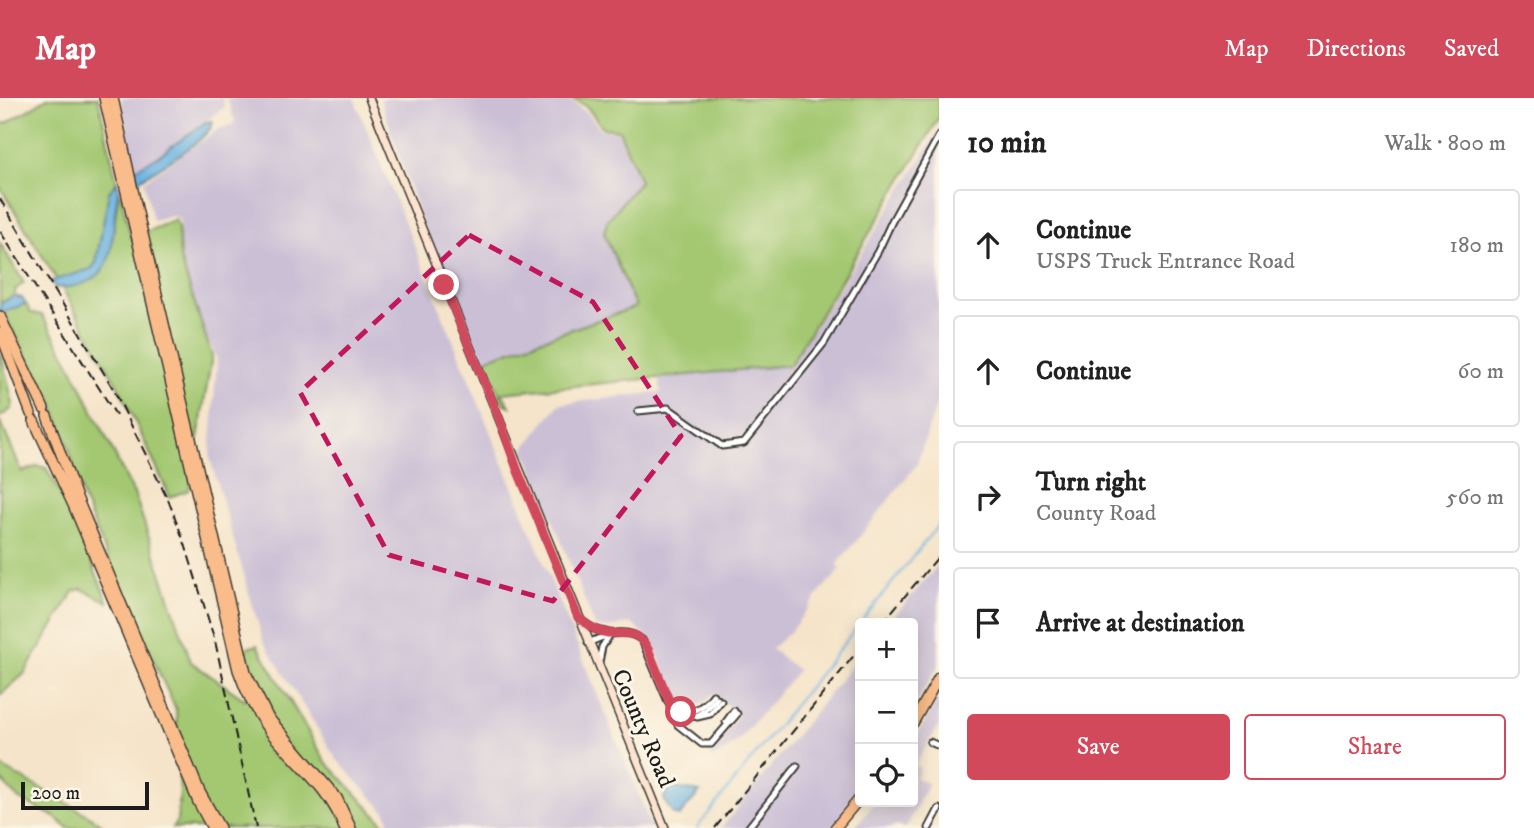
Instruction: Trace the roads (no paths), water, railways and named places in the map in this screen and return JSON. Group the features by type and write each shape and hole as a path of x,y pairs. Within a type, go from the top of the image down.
{"highway":[{"path":"104,98 234,657 270,731 329,800 344,828"},
{"path":"113,98 249,690 273,725 337,799 351,828"},
{"path":"1,323 46,412 116,601 192,790 212,828"},
{"path":"1,323 33,418 202,796 220,828"},
{"path":"918,705 939,669"},
{"path":"918,714 939,677"},
{"path":"835,828 855,807"},
{"path":"842,828 857,807"}],"main road":[{"name":"County Road","path":"369,98 664,828"}],"street":[{"path":"638,411 668,408 722,446 744,443 824,343 939,136"},
{"path":"578,617 592,628 612,634"},
{"path":"589,643 612,634 627,632 644,643 678,725 705,745 711,744 735,713"},
{"path":"599,670 602,647 612,634"},
{"path":"717,698 705,711 694,717 681,716 673,710 696,710 717,698"},
{"path":"930,742 939,746"},
{"path":"748,828 797,766"},
{"path":"929,828 939,809"}],"water":[{"path":"213,121 210,128 193,145 136,182 134,170 206,122"},
{"path":"117,182 119,189 112,242 103,269 93,279 78,285 55,288 51,281 91,269 96,263 109,192"},
{"path":"14,296 22,298 26,304 0,313 0,304"},
{"path":"676,788 700,792 679,816 673,814 664,800 666,791"}],"waterway":[{"path":"697,828 939,524"}],"railway":[{"path":"0,199 114,390 169,502 215,641 256,828"},
{"path":"0,231 116,415"},
{"path":"886,618 939,556"},
{"path":"715,828 855,654"}]}
